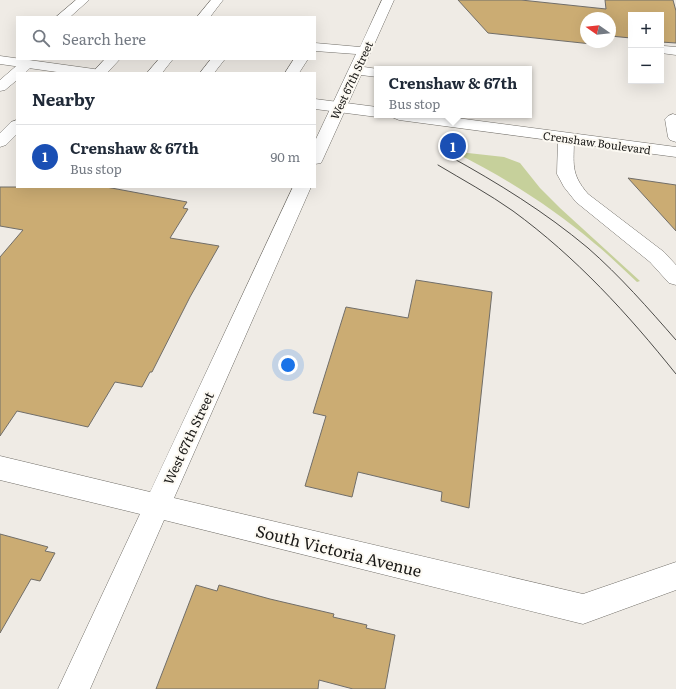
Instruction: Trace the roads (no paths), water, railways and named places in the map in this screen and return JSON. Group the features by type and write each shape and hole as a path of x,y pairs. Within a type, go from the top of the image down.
{"street":[{"path":"63,16 83,0"},
{"path":"204,16 218,0"},
{"path":"373,0 386,4"},
{"name":"West 67th Street","path":"316,157 386,4"},
{"path":"316,47 365,51"},
{"path":"0,88 13,60 72,72"},
{"path":"100,72 112,60"},
{"path":"155,72 165,60"},
{"path":"208,72 217,60"},
{"path":"293,72 300,60"},
{"path":"355,70 374,73"},
{"path":"316,104 374,112"},
{"name":"Crenshaw Boulevard","path":"423,118 676,152"},
{"path":"676,120 673,119 676,137"},
{"path":"0,142 16,126"},
{"path":"566,138 566,174 573,187 582,198 657,257 676,278"},
{"name":"West 67th Street","path":"74,689 302,188"},
{"name":"South Victoria Avenue","path":"0,468 583,609 676,576"}],"tram line":[{"path":"449,156 521,199 572,235 623,281 676,340"},
{"path":"438,165 513,211 558,247 620,308 676,374"}],"place":[{"name":"Crenshaw & 67th","path":"453,146"}]}
